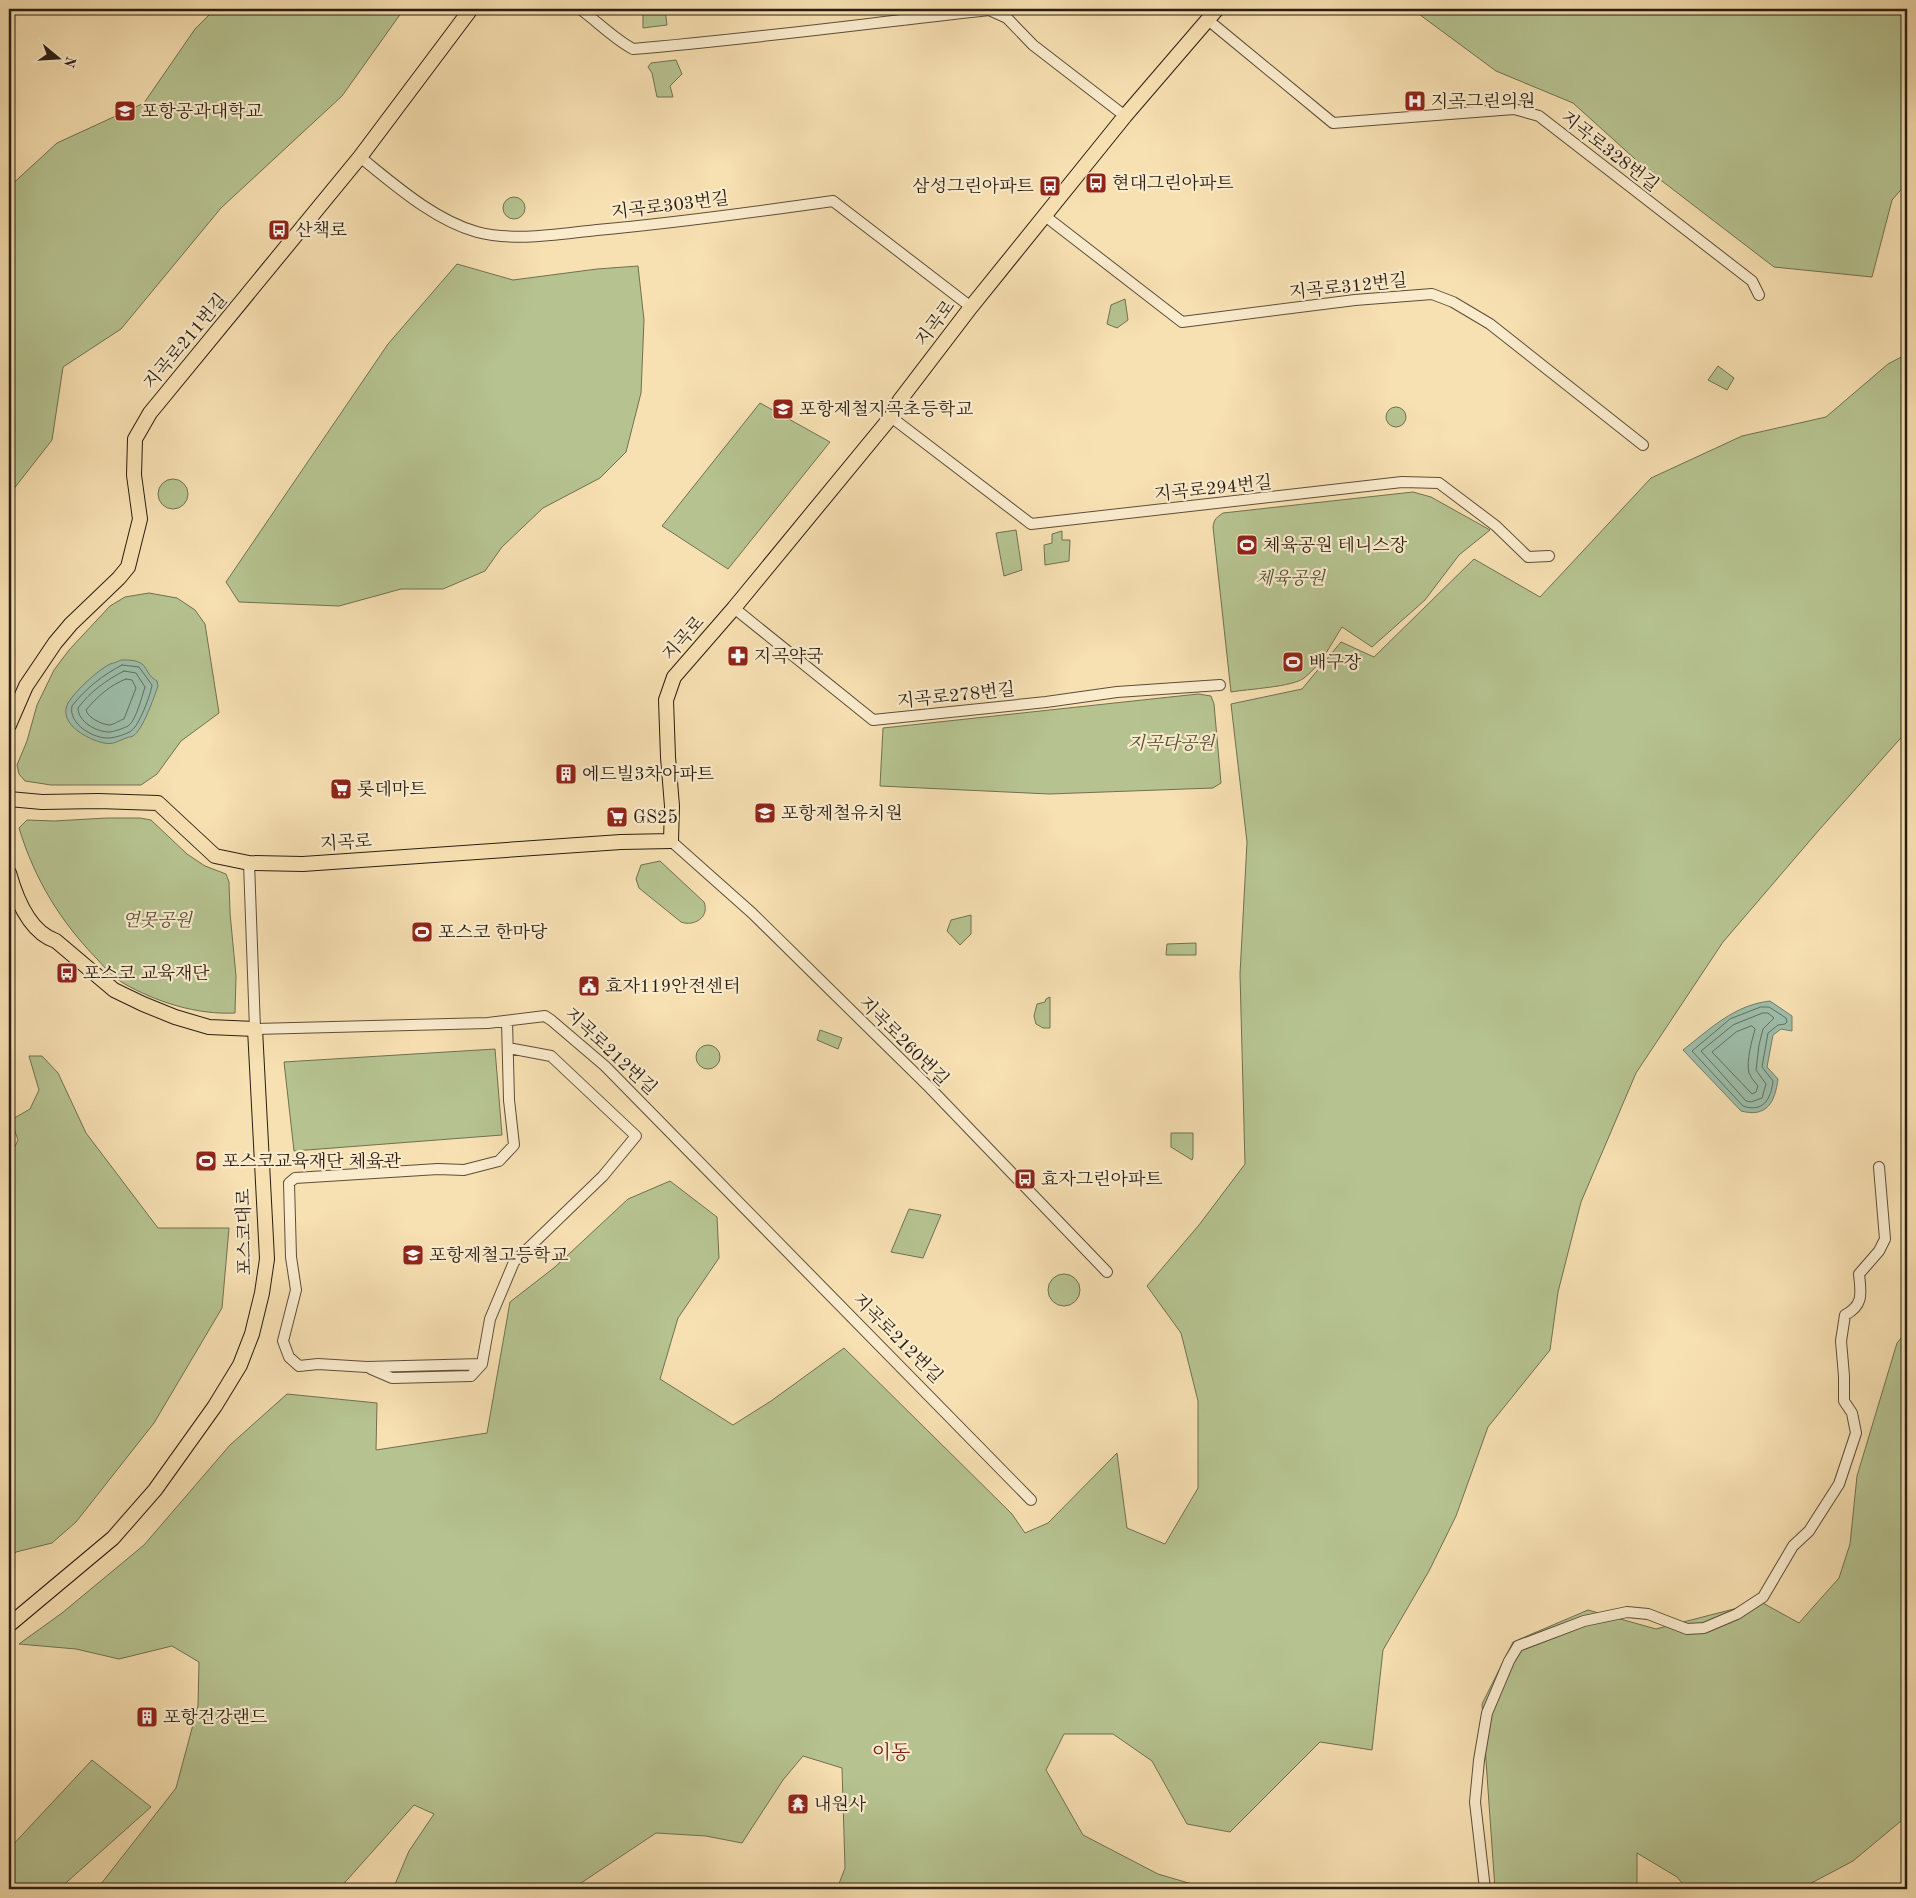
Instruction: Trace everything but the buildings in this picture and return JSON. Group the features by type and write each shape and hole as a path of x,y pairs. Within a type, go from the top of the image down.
{"main road":[{"name":"지곡로211번길","path":"9,725 26,686 55,643 71,624 128,567 140,519 134,475 135,439 150,413 360,157 471,9"},
{"name":"지곡로","path":"9,799 42,802 158,803 215,856 249,863 303,864 612,843 670,841 672,806 666,700 674,676 734,608 891,417 900,400 971,306 1125,116 1212,14"},
{"name":"지곡로212번길","path":"9,872 19,901 36,929 46,938 56,941 114,990 175,1018 194,1024 214,1028 255,1029"},
{"name":"포스코대로","path":"9,1626 113,1538 142,1507 215,1406 240,1365 260,1306 267,1259 255,1029"}],"street":[{"path":"580,9 602,25 620,42 633,49 726,41 989,10 1007,18 1033,45 1125,116"},
{"name":"지곡로328번길","path":"1212,14 1333,123 1514,109 1539,116 1752,281 1759,295"},
{"name":"지곡로303번길","path":"360,157 403,191 445,219 475,231 500,237 537,236 657,225 834,201 971,306"},
{"name":"지곡로312번길","path":"1045,216 1182,322 1355,300 1432,294 1453,302 1490,324 1643,446"},
{"name":"지곡로294번길","path":"891,417 1030,524 1402,482 1439,484 1496,526 1528,557 1549,556"},
{"name":"지곡로278번길","path":"734,608 873,720 1046,702 1117,692 1220,685"},
{"name":"지곡로260번길","path":"670,841 752,913 916,1075 1107,1272"},
{"name":"포스코대로","path":"249,863 255,1029"},
{"name":"지곡로212번길","path":"255,1029 507,1021 545,1016 604,1066 1031,1500"},
{"path":"507,1021 508,1100 514,1145 499,1161 464,1170 295,1178 289,1183 293,1269 296,1290 283,1341 289,1357 299,1366 318,1364 367,1368 482,1364 490,1319 514,1262 603,1176 636,1136 551,1056 508,1048"},
{"path":"1485,1889 1476,1802 1479,1760 1487,1713 1509,1660 1518,1646 1584,1621 1627,1612 1648,1614 1687,1629 1704,1628 1737,1614 1762,1598 1793,1546 1809,1532 1838,1484 1856,1432 1852,1413 1844,1401 1841,1341 1845,1315 1855,1310 1861,1296 1859,1274 1879,1251 1885,1239 1880,1167"}],"green space":[{"path":"215,9 404,9 342,96 221,208 121,329 63,367 52,440 9,495 9,187 57,143 144,103 195,29"},
{"path":"643,9 665,9 667,25 643,28"},
{"path":"1412,9 1907,9 1907,183 1892,200 1872,277 1774,267 1645,168 1573,103 1496,71"},
{"path":"676,60 682,74 670,86 673,97 657,97 652,73 648,67 651,63"},
{"path":"514,197 524,204 525,208 518,218 514,219 504,212 503,208 510,198"},
{"path":"457,264 513,280 597,269 638,266 644,320 641,393 626,452 600,478 543,508 502,547 485,571 443,589 401,589 339,606 239,602 226,582 388,344"},
{"path":"1125,299 1128,320 1117,328 1107,324 1111,305"},
{"path":"1907,354 1907,731 1723,942 1636,1073 1581,1202 1558,1292 1550,1350 1488,1427 1456,1516 1429,1571 1383,1650 1372,1750 1320,1742 1230,1832 1187,1824 1152,1761 1113,1734 1064,1734 1046,1770 1083,1835 1158,1874 1209,1889 837,1889 845,1868 842,1768 803,1756 783,1780 742,1843 706,1836 656,1833 572,1889 393,1889 409,1851 434,1814 414,1805 339,1889 97,1889 176,1788 198,1706 199,1662 172,1646 119,1659 76,1649 19,1644 62,1613 144,1545 230,1445 287,1394 377,1403 376,1450 487,1433 510,1302 555,1267 628,1199 670,1181 717,1217 719,1258 678,1318 660,1379 733,1425 771,1401 844,1348 1012,1514 1025,1533 1048,1523 1117,1453 1127,1528 1165,1544 1198,1488 1198,1401 1181,1333 1147,1286 1199,1225 1245,1164 1240,974 1247,842 1231,704 1302,689 1341,642 1374,657 1474,559 1540,597 1651,478 1742,436 1826,417 1888,364"},
{"path":"1718,366 1734,378 1727,390 1708,380"},
{"path":"760,403 830,442 728,569 662,526"},
{"path":"1396,407 1403,410 1406,417 1403,424 1396,427 1389,424 1386,417 1389,410"},
{"path":"173,479 183,484 188,494 183,504 173,509 163,504 158,494 163,484"},
{"name":"체육공원","path":"1413,492 1431,497 1490,530 1459,555 1425,600 1372,647 1342,627 1321,661 1304,678 1280,686 1231,692 1213,527 1216,518 1223,513"},
{"path":"1016,530 1022,570 1004,576 996,533"},
{"path":"1062,531 1062,540 1070,540 1069,561 1045,565 1044,545 1052,543 1052,534"},
{"path":"149,593 177,598 195,610 205,624 219,713 181,741 157,774 141,785 51,785 25,781 19,774 17,765 27,741 37,705 54,670 69,650 110,606 125,597"},
{"name":"지곡다공원","path":"1198,694 1211,696 1214,704 1221,783 1213,788 1049,794 880,786 883,728"},
{"name":"연못공원","path":"107,818 151,820 187,854 205,866 226,874 229,882 236,976 235,1013 206,1012 177,1006 149,996 123,983 103,966 84,945 50,899 25,847 19,828 27,820 54,821"},
{"path":"660,861 704,902 705,912 700,920 691,923 681,922 639,888 636,879 641,865"},
{"path":"971,915 971,934 960,945 947,931 951,920"},
{"path":"1196,943 1196,955 1166,955 1167,944"},
{"path":"1050,997 1050,1028 1043,1028 1036,1024 1034,1016 1037,1004 1045,1002"},
{"path":"820,1030 842,1038 838,1049 817,1040"},
{"path":"708,1045 717,1048 720,1057 717,1066 708,1069 699,1066 696,1057 699,1048"},
{"path":"495,1049 502,1135 294,1151 284,1062"},
{"path":"29,1056 42,1056 58,1073 86,1133 158,1228 229,1228 222,1308 154,1423 76,1522 52,1543 16,1552 9,1560 9,1159 18,1140 11,1120 30,1109 39,1090"},
{"path":"1171,1133 1193,1133 1192,1160 1171,1147"},
{"path":"909,1209 941,1215 923,1258 891,1252"},
{"path":"1064,1274 1076,1278 1080,1290 1076,1302 1064,1306 1052,1302 1048,1290 1052,1278"},
{"path":"1907,1331 1907,1743 1902,1751 1907,1774 1907,1816 1853,1861 1800,1889 1687,1889 1677,1877 1637,1853 1637,1889 1495,1889 1482,1704 1513,1642 1588,1610 1656,1629 1761,1602 1799,1623 1839,1578 1850,1544 1857,1476 1897,1343"},
{"path":"92,1760 151,1807 59,1889 9,1889 9,1849"}],"water":[{"path":"121,660 131,660 142,664 157,681 158,686 148,713 137,733 115,742 104,743 83,735 76,730 67,718 66,711 71,698 87,681 105,667"},
{"path":"1770,1001 1792,1016 1792,1031 1781,1029 1773,1035 1767,1067 1778,1079 1775,1095 1763,1110 1750,1113 1741,1111 1683,1050 1723,1019 1745,1007"}],"place":[{"name":"지곡그린의원","path":"1415,101"},
{"name":"포항공과대학교","path":"125,111"},
{"name":"현대그린아파트","path":"1096,183"},
{"name":"삼성그린아파트","path":"1050,186"},
{"name":"산책로","path":"279,230"},
{"name":"포항제철지곡초등학교","path":"783,409"},
{"name":"체육공원 테니스장","path":"1247,545"},
{"name":"지곡약국","path":"738,656"},
{"name":"배구장","path":"1293,662"},
{"name":"에드빌3차아파트","path":"566,774"},
{"name":"롯데마트","path":"341,789"},
{"name":"포항제철유치원","path":"765,813"},
{"name":"GS25","path":"617,817"},
{"name":"포스코 한마당","path":"422,932"},
{"name":"포스코 교육재단","path":"67,973"},
{"name":"효자119안전센터","path":"589,986"},
{"name":"포스코교육재단 체육관","path":"206,1161"},
{"name":"효자그린아파트","path":"1025,1179"},
{"name":"포항제철고등학교","path":"413,1255"},
{"name":"포항건강랜드","path":"147,1717"},
{"name":"내원사","path":"798,1804"}],"district":[{"name":"이동","path":"891,1752"}]}
